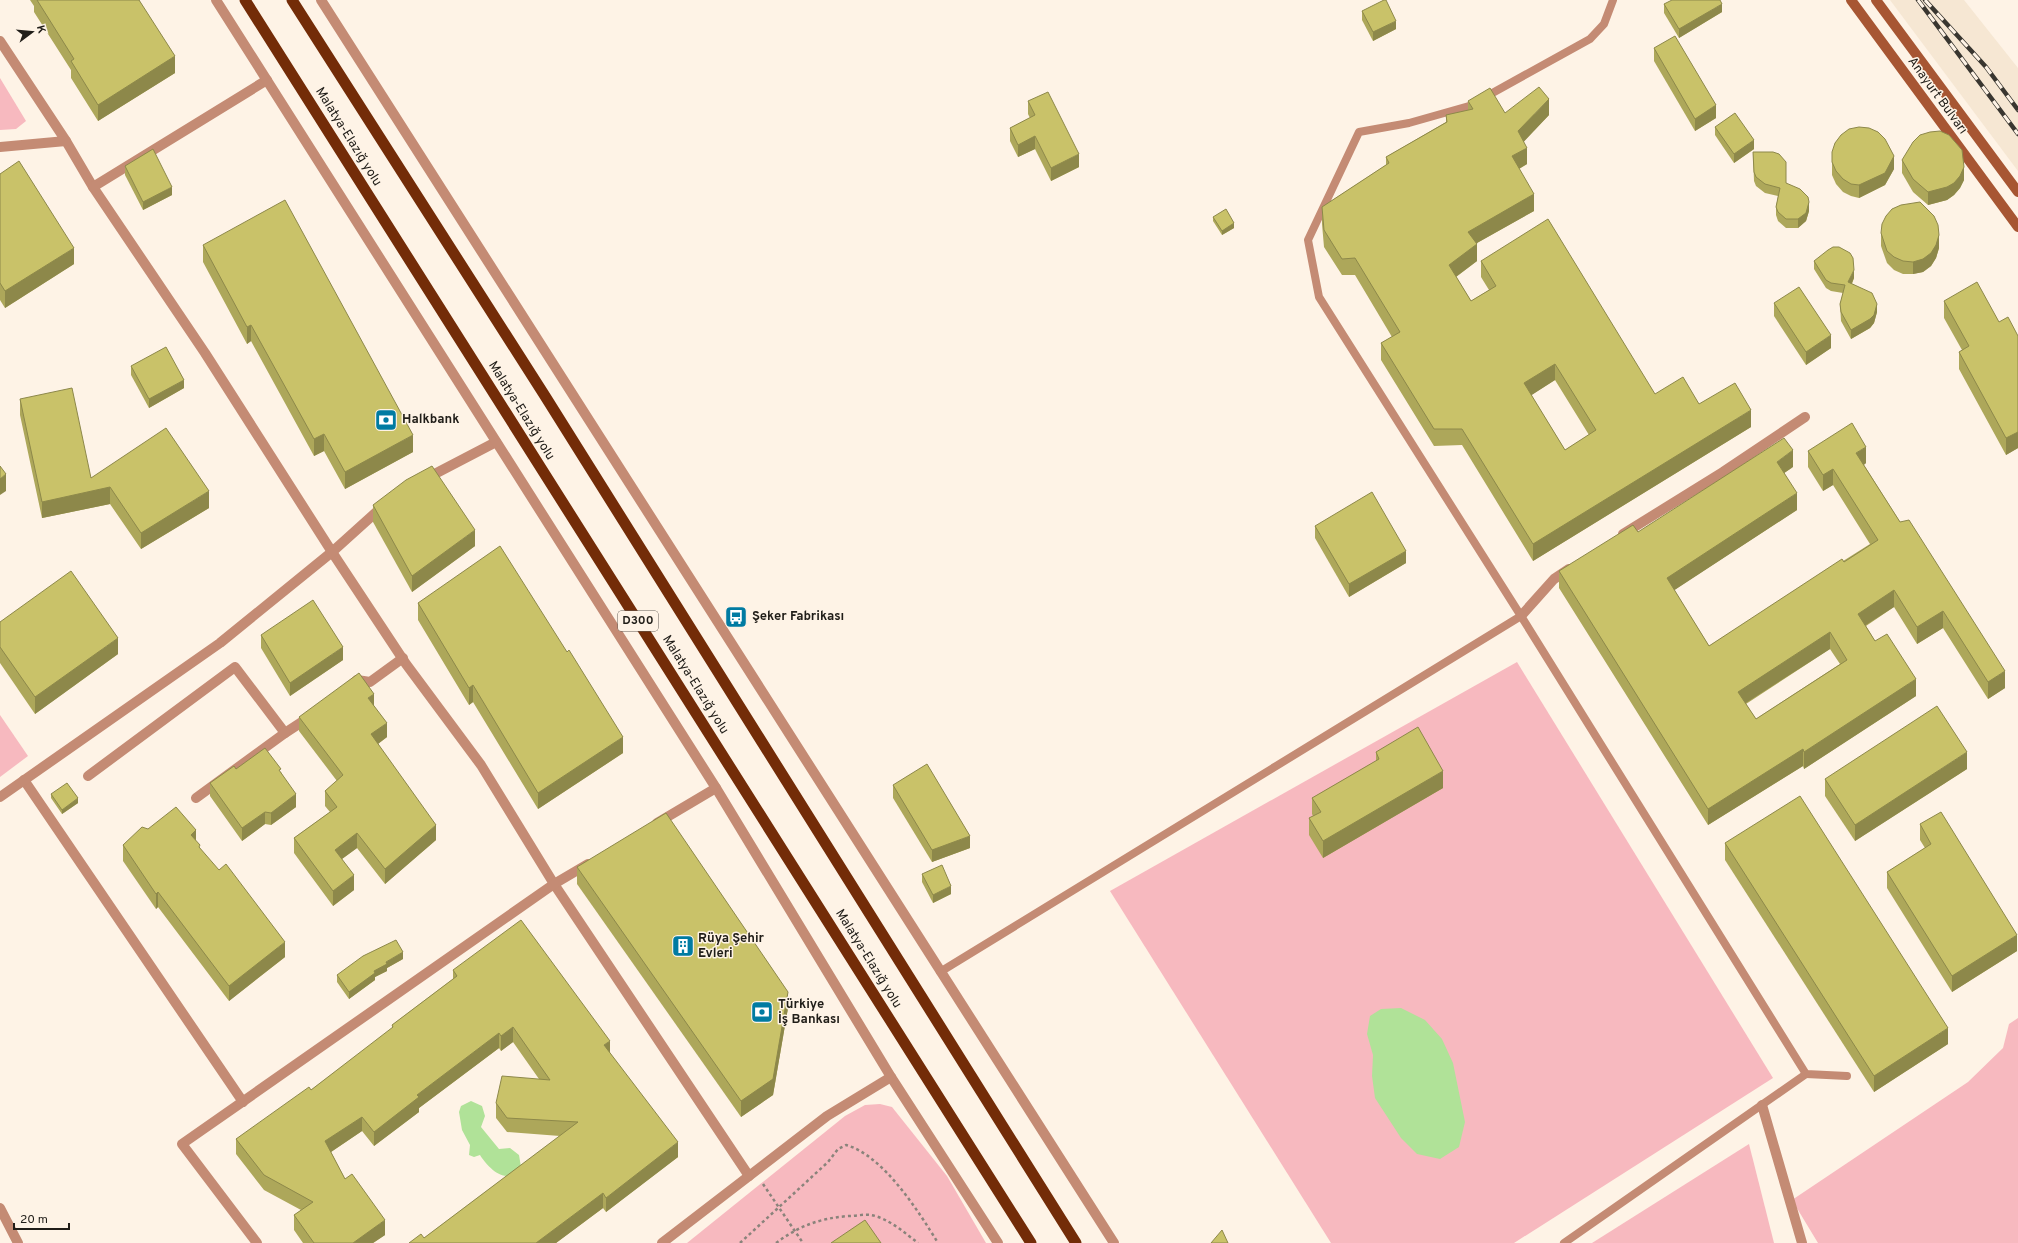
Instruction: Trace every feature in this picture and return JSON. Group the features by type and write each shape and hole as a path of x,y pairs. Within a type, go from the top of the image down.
{"highway":[{"name":"Malatya-Elazığ yolu","path":"245,0 1031,1243"},
{"name":"Malatya-Elazığ yolu","path":"292,0 553,410 1076,1243"}],"main road":[{"name":"Anayurt Bulvarı","path":"1851,0 2018,227"},
{"name":"Anayurt Bulvarı","path":"1876,0 2018,192"}],"street":[{"path":"216,0 716,788 891,1076 998,1243"},
{"path":"321,0 1114,1243"},
{"path":"0,41 66,141 93,187 206,354 332,552 403,658 481,765 554,884 752,1174"},
{"path":"93,187 267,80"},
{"path":"0,147 66,141"},
{"path":"1616,539 1724,472 1805,417"},
{"path":"416,484 496,442"},
{"path":"0,797 220,643 332,552 369,517 391,500"},
{"path":"1521,616 1554,579 1579,563"},
{"path":"346,689 358,680 370,682 403,658"},
{"path":"88,776 235,667 285,733"},
{"path":"196,798 319,710"},
{"path":"24,780 243,1102"},
{"path":"648,828 716,788"},
{"path":"256,1243 182,1144 554,884 594,860"},
{"path":"662,1243 827,1116 891,1076"},
{"path":"1762,1105 1802,1243"},
{"path":"0,1208 2,1220 18,1243"}],"lane":[{"path":"1613,0 1604,24 1590,39 1469,106 1410,123 1359,132 1308,240 1319,297 1521,616 1806,1074"},
{"path":"940,972 1521,616"},
{"path":"1564,1243 1806,1074 1847,1076"}],"path":[{"path":"740,1243 828,1162 838,1149 846,1145 864,1153 889,1176 915,1206 938,1243"},
{"path":"752,1174 779,1208 803,1243"},
{"path":"776,1243 794,1230 819,1220 871,1215 903,1231 918,1243"}],"shaded area":[{"path":"1890,0 1964,0 2018,68 2018,171"},
{"path":"0,78 26,121 16,129 0,130"},
{"path":"1517,662 1773,1078 1514,1243 1331,1243 1110,891"},
{"path":"0,715 28,756 0,777"},
{"path":"1401,1008 1425,1020 1442,1039 1453,1063 1465,1122 1459,1147 1440,1159 1417,1154 1401,1138 1375,1098 1372,1076 1373,1055 1367,1034 1370,1016 1381,1009"},
{"path":"2018,1018 2018,1243 1818,1243 1792,1200 1968,1082 2003,1048 2009,1024"},
{"path":"471,1101 482,1106 485,1116 481,1127 499,1149 510,1148 519,1155 521,1167 512,1174 506,1176 497,1173 480,1155 474,1157 469,1155 470,1145 462,1130 459,1112 461,1106"},
{"path":"880,1104 892,1107 947,1176 986,1243 687,1243 845,1116 865,1105"},
{"path":"1749,1144 1774,1243 1592,1243"}],"building":[{"path":"37,0 139,0 175,56 98,105 71,61 74,59"},
{"path":"1386,0 1396,21 1373,32 1362,11"},
{"path":"1672,0 1720,0 1722,4 1679,29 1664,4"},
{"path":"1675,36 1716,105 1695,119 1654,48"},
{"path":"1539,87 1549,99 1518,131 1527,148 1512,156 1534,194 1468,232 1477,244 1449,265 1471,301 1496,286 1481,261 1548,219 1655,394 1683,377 1699,404 1735,383 1751,410 1533,544 1462,429 1434,429 1381,343 1400,332 1355,258 1342,259 1324,230 1322,207 1389,163 1386,157 1447,122 1446,115 1473,109 1468,101 1490,88 1505,113","holes":["1555,364 1596,430 1565,450 1524,383"]},
{"path":"1048,92 1079,154 1051,168 1035,136 1018,145 1010,128 1035,115 1028,101"},
{"path":"1735,113 1754,140 1734,154 1715,127"},
{"path":"1859,127 1869,128 1878,132 1885,139 1894,156 1885,173 1859,185 1851,184 1843,179 1836,171 1832,162 1832,152 1835,143 1841,135 1849,129"},
{"path":"1940,131 1949,135 1962,150 1964,167 1960,176 1954,183 1947,187 1928,192 1913,179 1902,160 1913,142 1920,135"},
{"path":"153,149 172,187 143,202 125,166"},
{"path":"1753,152 1773,152 1779,154 1786,162 1786,183 1800,189 1808,197 1809,202 1806,213 1798,219 1786,219 1778,212 1776,207 1780,188 1765,184 1756,177 1754,172"},
{"path":"19,161 74,248 5,291 0,283 0,174"},
{"path":"285,200 413,435 345,472 324,434 314,439 251,325 247,327 203,245"},
{"path":"1920,202 1934,216 1938,225 1939,235 1936,245 1931,253 1923,259 1913,262 1903,261 1894,257 1887,251 1881,233 1882,224 1892,209 1901,205"},
{"path":"1226,209 1234,223 1222,231 1213,217"},
{"path":"1833,247 1839,247 1850,253 1853,258 1854,270 1848,282 1872,293 1877,304 1874,315 1870,319 1851,330 1841,312 1840,304 1845,285 1831,283 1826,280 1814,261"},
{"path":"1977,282 1999,322 2008,317 2018,336 2018,432 2006,438 1959,352 1969,346 1944,301"},
{"path":"1799,287 1831,335 1806,352 1774,303"},
{"path":"166,347 184,380 149,399 131,366"},
{"path":"72,388 91,478 166,428 209,491 141,533 110,487 42,502 20,399"},
{"path":"1852,423 1866,447 1856,453 1900,522 1909,520 2005,671 1988,682 1943,611 1917,627 1894,590 1858,614 1875,641 1887,634 1916,679 1804,752 1803,749 1708,809 1559,571 1633,525 1638,532 1784,438 1793,450 1777,462 1797,493 1667,578 1709,646 1842,559 1844,562 1878,540 1833,469 1823,475 1808,451","holes":["1830,632 1847,660 1756,719 1738,692"]},
{"path":"0,466 6,474 0,479"},
{"path":"432,466 475,530 412,576 373,505 406,480"},
{"path":"1372,492 1406,551 1349,584 1315,526"},
{"path":"500,546 567,652 569,650 623,737 538,793 473,685 469,688 418,603"},
{"path":"71,571 118,638 35,697 0,647 0,622"},
{"path":"313,600 343,647 290,683 261,635"},
{"path":"359,673 374,694 368,698 387,723 371,734 436,825 385,869 357,833 335,850 354,875 333,891 294,838 337,807 325,791 343,775 299,717"},
{"path":"1937,706 1967,752 1855,825 1825,779"},
{"path":"1418,727 1443,771 1323,841 1309,818 1321,812 1312,798 1379,759 1376,752"},
{"path":"265,748 281,769 279,770 296,794 271,813 265,812 242,828 210,783 234,766 236,769"},
{"path":"927,764 970,836 932,850 893,785"},
{"path":"67,783 78,798 62,810 51,794"},
{"path":"1800,796 1948,1028 1874,1076 1725,843"},
{"path":"176,807 196,830 191,835 200,845 199,847 219,870 226,864 285,942 229,986 158,892 156,894 123,845 142,827 148,829"},
{"path":"1941,812 2017,935 1952,976 1887,872 1931,844 1920,824"},
{"name":"Rüya Şehir Evleri","path":"666,813 788,992 773,1079 741,1101 577,867"},
{"path":"942,865 951,886 933,895 922,874"},
{"path":"521,920 610,1041 604,1045 678,1142 606,1198 603,1193 536,1243 409,1243 421,1234 424,1238 578,1122 507,1118 496,1103 502,1076 550,1080 513,1027 501,1036 499,1033 417,1095 419,1097 374,1132 362,1117 325,1141 345,1179 352,1174 385,1220 353,1243 314,1243 294,1215 313,1202 264,1175 236,1139 309,1087 311,1090 393,1027 392,1025 457,976 453,970"},
{"path":"396,940 403,952 386,962 387,964 374,971 375,973 349,992 337,975 363,956"},
{"path":"865,1220 881,1243 831,1243"},
{"path":"1222,1230 1228,1243 1211,1243"}],"railway":[{"path":"1918,0 2018,134"},
{"path":"1925,0 1986,67 2018,110"}],"place":[{"name":"Halkbank","path":"386,420"},
{"name":"Şeker Fabrikası","path":"736,617"},
{"name":"Rüya Şehir Evleri","path":"683,946"},
{"name":"Türkiye İş Bankası","path":"762,1012"}]}
